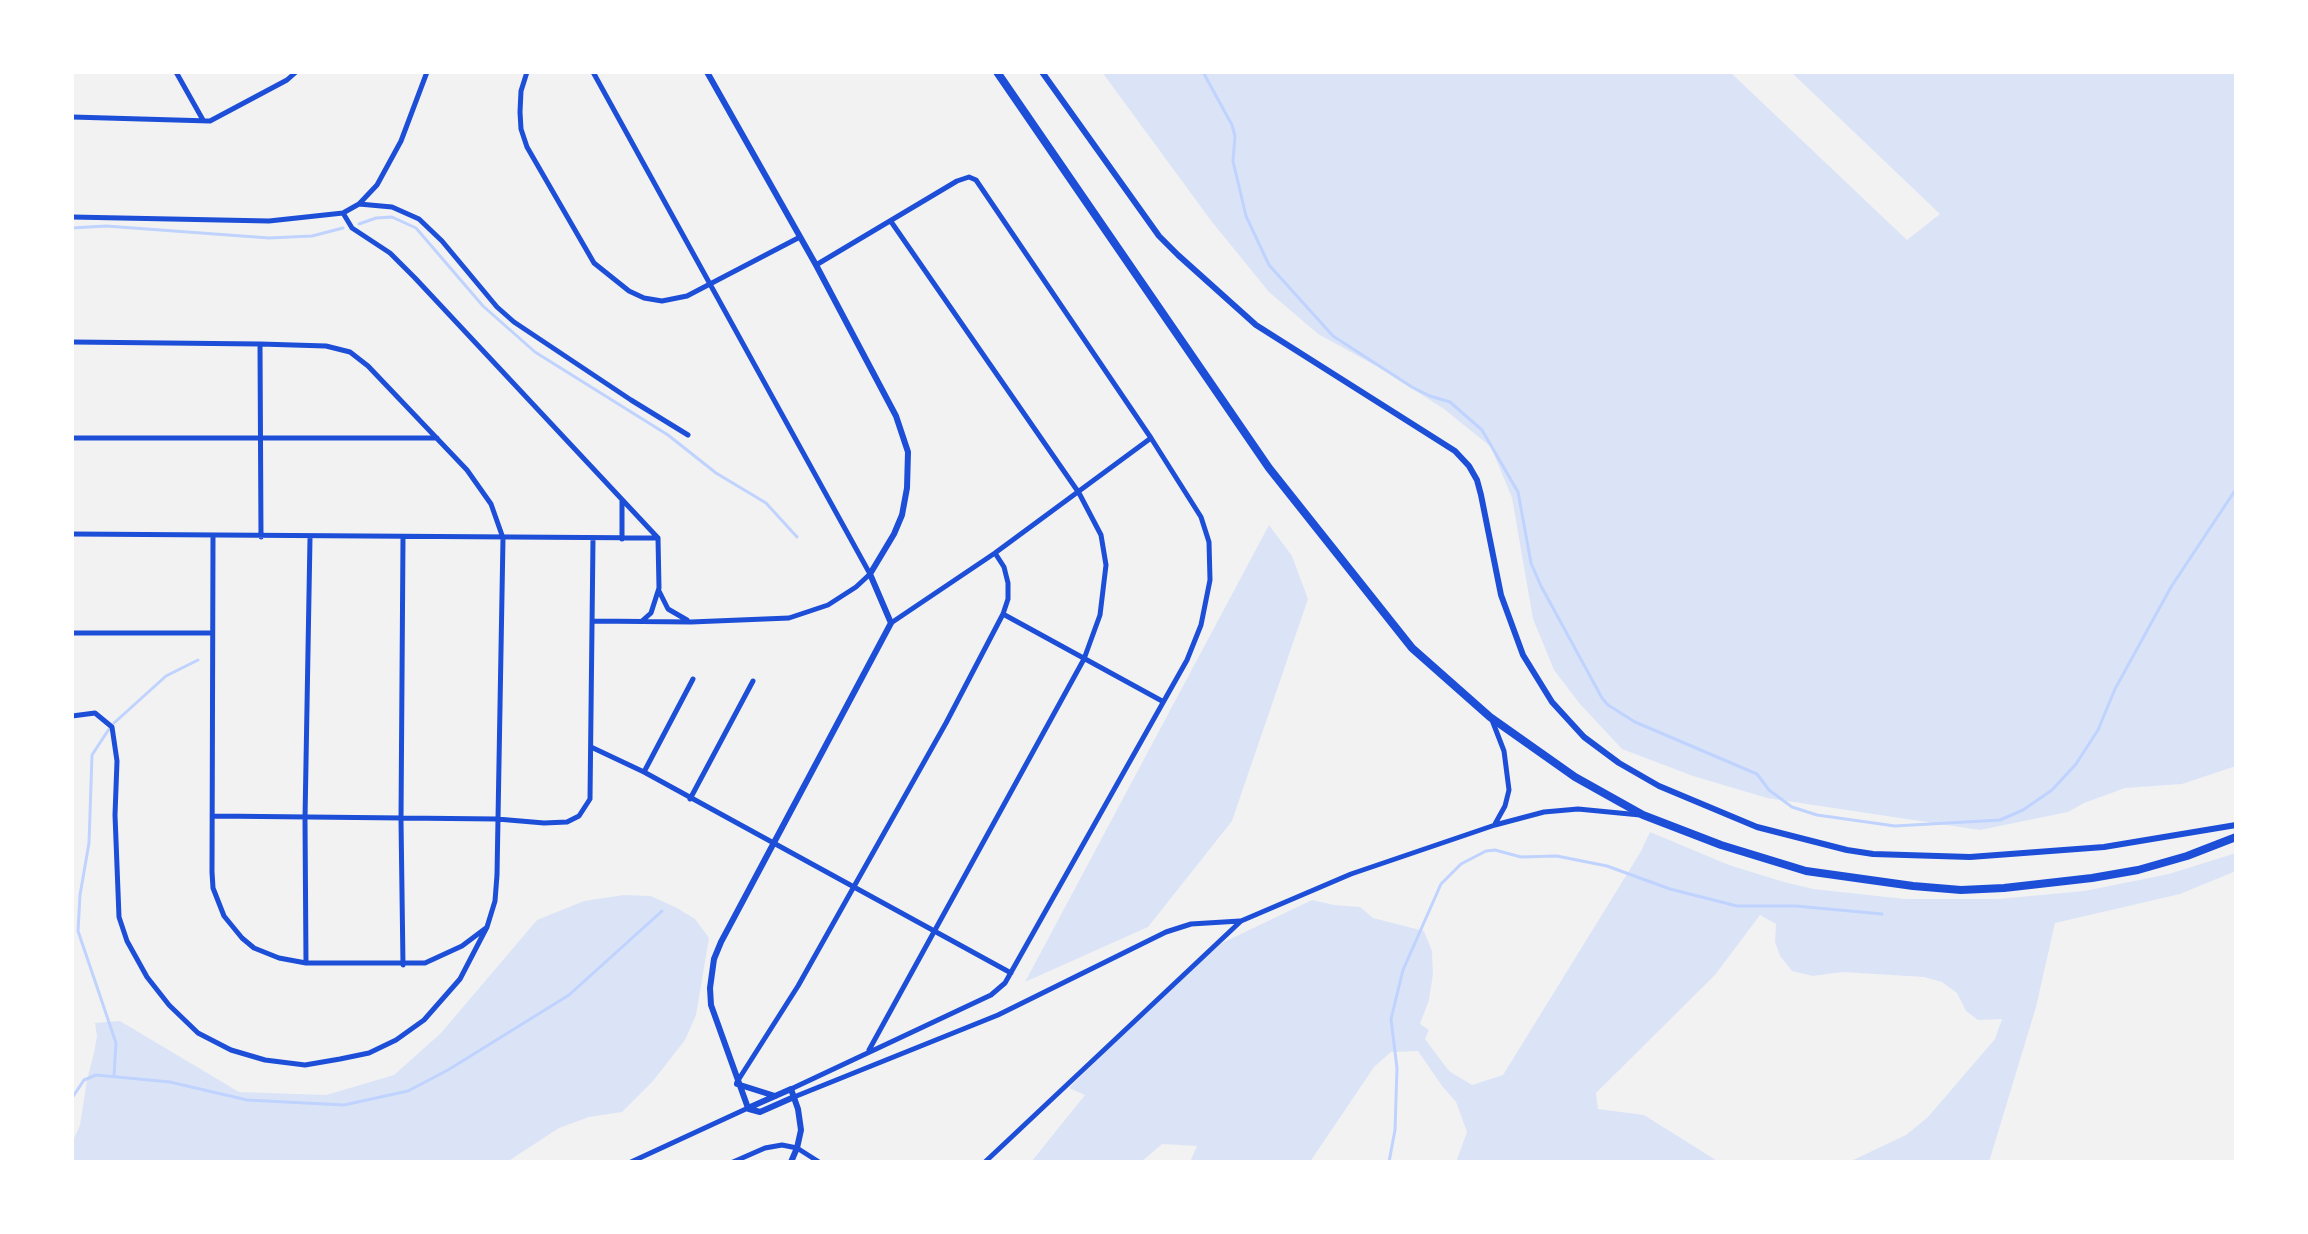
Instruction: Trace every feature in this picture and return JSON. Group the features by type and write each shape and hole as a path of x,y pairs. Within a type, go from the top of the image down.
{"main road":[{"path":"997,72 1269,468 1412,648 1490,717 1575,777 1643,815 1721,845 1806,871 1961,890 2108,876 2187,856 2236,837"}],"street":[{"path":"176,72 203,121"},
{"path":"72,217 269,221 343,213 359,204 377,185 401,141 427,72"},
{"path":"527,72 521,91 520,112 527,147 594,263 611,279 644,298 662,301 677,299 712,285 800,237"},
{"path":"593,72 870,574 891,623"},
{"path":"593,621 691,622 804,615 843,597 870,574 902,515 907,488 908,452 896,416 816,265 707,72"},
{"path":"1042,72 1159,236 1178,255 1256,325 1455,451 1469,466 1481,495 1501,595 1523,655 1552,702 1584,737 1619,763 1659,786 1757,827 1873,854 1970,857 2104,847 2236,825"},
{"path":"72,117 216,119 294,73"},
{"path":"631,1162 991,995 1011,973 1187,660 1206,604 1209,542 1201,517 976,180 969,177 957,181 816,265"},
{"path":"359,204 392,207 419,219 514,322 688,435"},
{"path":"343,213 352,228 390,253 415,278 658,538 659,588 651,613 641,621"},
{"path":"869,1051 1084,659 1100,615 1106,565 1101,535 1079,493 892,222"},
{"path":"72,342 326,346 350,352 368,366 480,487 498,518 503,538 495,901 487,927 460,979 424,1020 396,1040 369,1053 305,1065 279,1062 231,1050 198,1033 169,1005 147,977 127,941 119,917 116,893 117,761 112,727 95,713 72,716"},
{"path":"260,344 261,537"},
{"path":"72,438 437,438"},
{"path":"1151,438 995,553 891,623 721,942 711,974 711,1005 748,1108 760,1112 998,1015 1166,932 1191,924 1241,921 1351,874 1495,825 1544,812 1578,809 1643,815"},
{"path":"622,499 622,539"},
{"path":"72,534 658,538"},
{"path":"213,537 212,872 213,888 224,916 254,948 279,958 306,963 425,963 445,955 487,927"},
{"path":"403,537 403,965"},
{"path":"306,963 310,538"},
{"path":"214,816 497,819 544,823 567,822 583,813 590,799 593,539"},
{"path":"737,1083 798,986 1003,614 1008,599 1008,583 1004,567 995,553"},
{"path":"659,588 668,609 691,622"},
{"path":"1003,614 1162,701"},
{"path":"72,633 212,633"},
{"path":"644,772 693,679"},
{"path":"690,799 753,681"},
{"path":"1490,717 1504,751 1509,790 1495,825"},
{"path":"591,747 644,772 1011,973"},
{"path":"985,1162 1241,921"},
{"path":"737,1083 775,1096"},
{"path":"791,1089 801,1130 791,1162"},
{"path":"733,1162 774,1146 788,1145 819,1162"}],"shaded area":[{"path":"1102,72 1730,72 1907,240 1940,214 1791,72 2236,72 2236,766 2182,784 2125,788 2068,812 1980,830 1767,798 1693,776 1622,749 1580,704 1554,670 1533,619 1512,498 1491,447 1444,409 1318,334 1269,292 1212,222"},
{"path":"1269,525 1292,556 1308,599 1232,821 1148,927 1025,982"},
{"path":"1650,832 1729,865 1784,882 1813,889 1905,899 1998,899 2084,891 2169,874 2236,853 2236,871 2180,894 2055,923 2036,1007 1989,1162 1849,1162 1906,1135 1928,1117 1995,1039 2002,1019 1978,1020 1966,1011 1957,993 1942,982 1924,977 1842,972 1813,976 1792,971 1780,956 1775,942 1776,924 1760,915 1715,975 1596,1093 1598,1109 1644,1115 1719,1162 1456,1162 1467,1132 1456,1102 1418,1051 1391,1052 1374,1067 1310,1162 1190,1162 1197,1146 1162,1144 1141,1162 1031,1162 1085,1095 1069,1088 1149,1007 1222,943 1312,900 1360,907 1373,918 1424,931 1432,951 1433,974 1429,1000 1420,1024 1429,1030 1425,1039 1449,1071 1472,1085 1503,1075"},
{"path":"624,895 651,896 677,908 695,919 709,938 696,1015 685,1040 653,1081 622,1112 589,1117 559,1128 507,1162 72,1162 72,1143 80,1125 97,1036 95,1023 120,1021 239,1092 326,1095 394,1075 441,1033 537,920 584,901"}],"waterway":[{"path":"1203,72 1232,125 1235,136 1233,161 1246,216 1269,265 1333,336 1412,387 1450,402 1482,430 1518,492 1531,563 1541,586 1602,698 1635,722 1757,774 1769,790 1792,807 1817,815 1895,826 2000,820 2023,810 2052,790 2076,764 2098,730 2115,689 2171,587 2236,489"},
{"path":"359,224 392,217 416,228 483,306 535,352 668,435 716,473 766,503 797,537"},
{"path":"72,228 106,226 269,238 312,236 343,228"},
{"path":"114,723 166,676 198,660"},
{"path":"109,729 92,755 89,843 80,895 78,931 116,1043 114,1076"},
{"path":"1389,1162 1395,1130 1397,1068 1391,1019 1403,970 1441,884 1461,864 1486,851 1495,850 1521,857 1557,856 1607,866 1670,889 1737,906 1796,906 1882,914"},
{"path":"72,1098 84,1080 96,1075 170,1082 247,1100 344,1105 408,1091 448,1070 569,995 662,911"}]}
